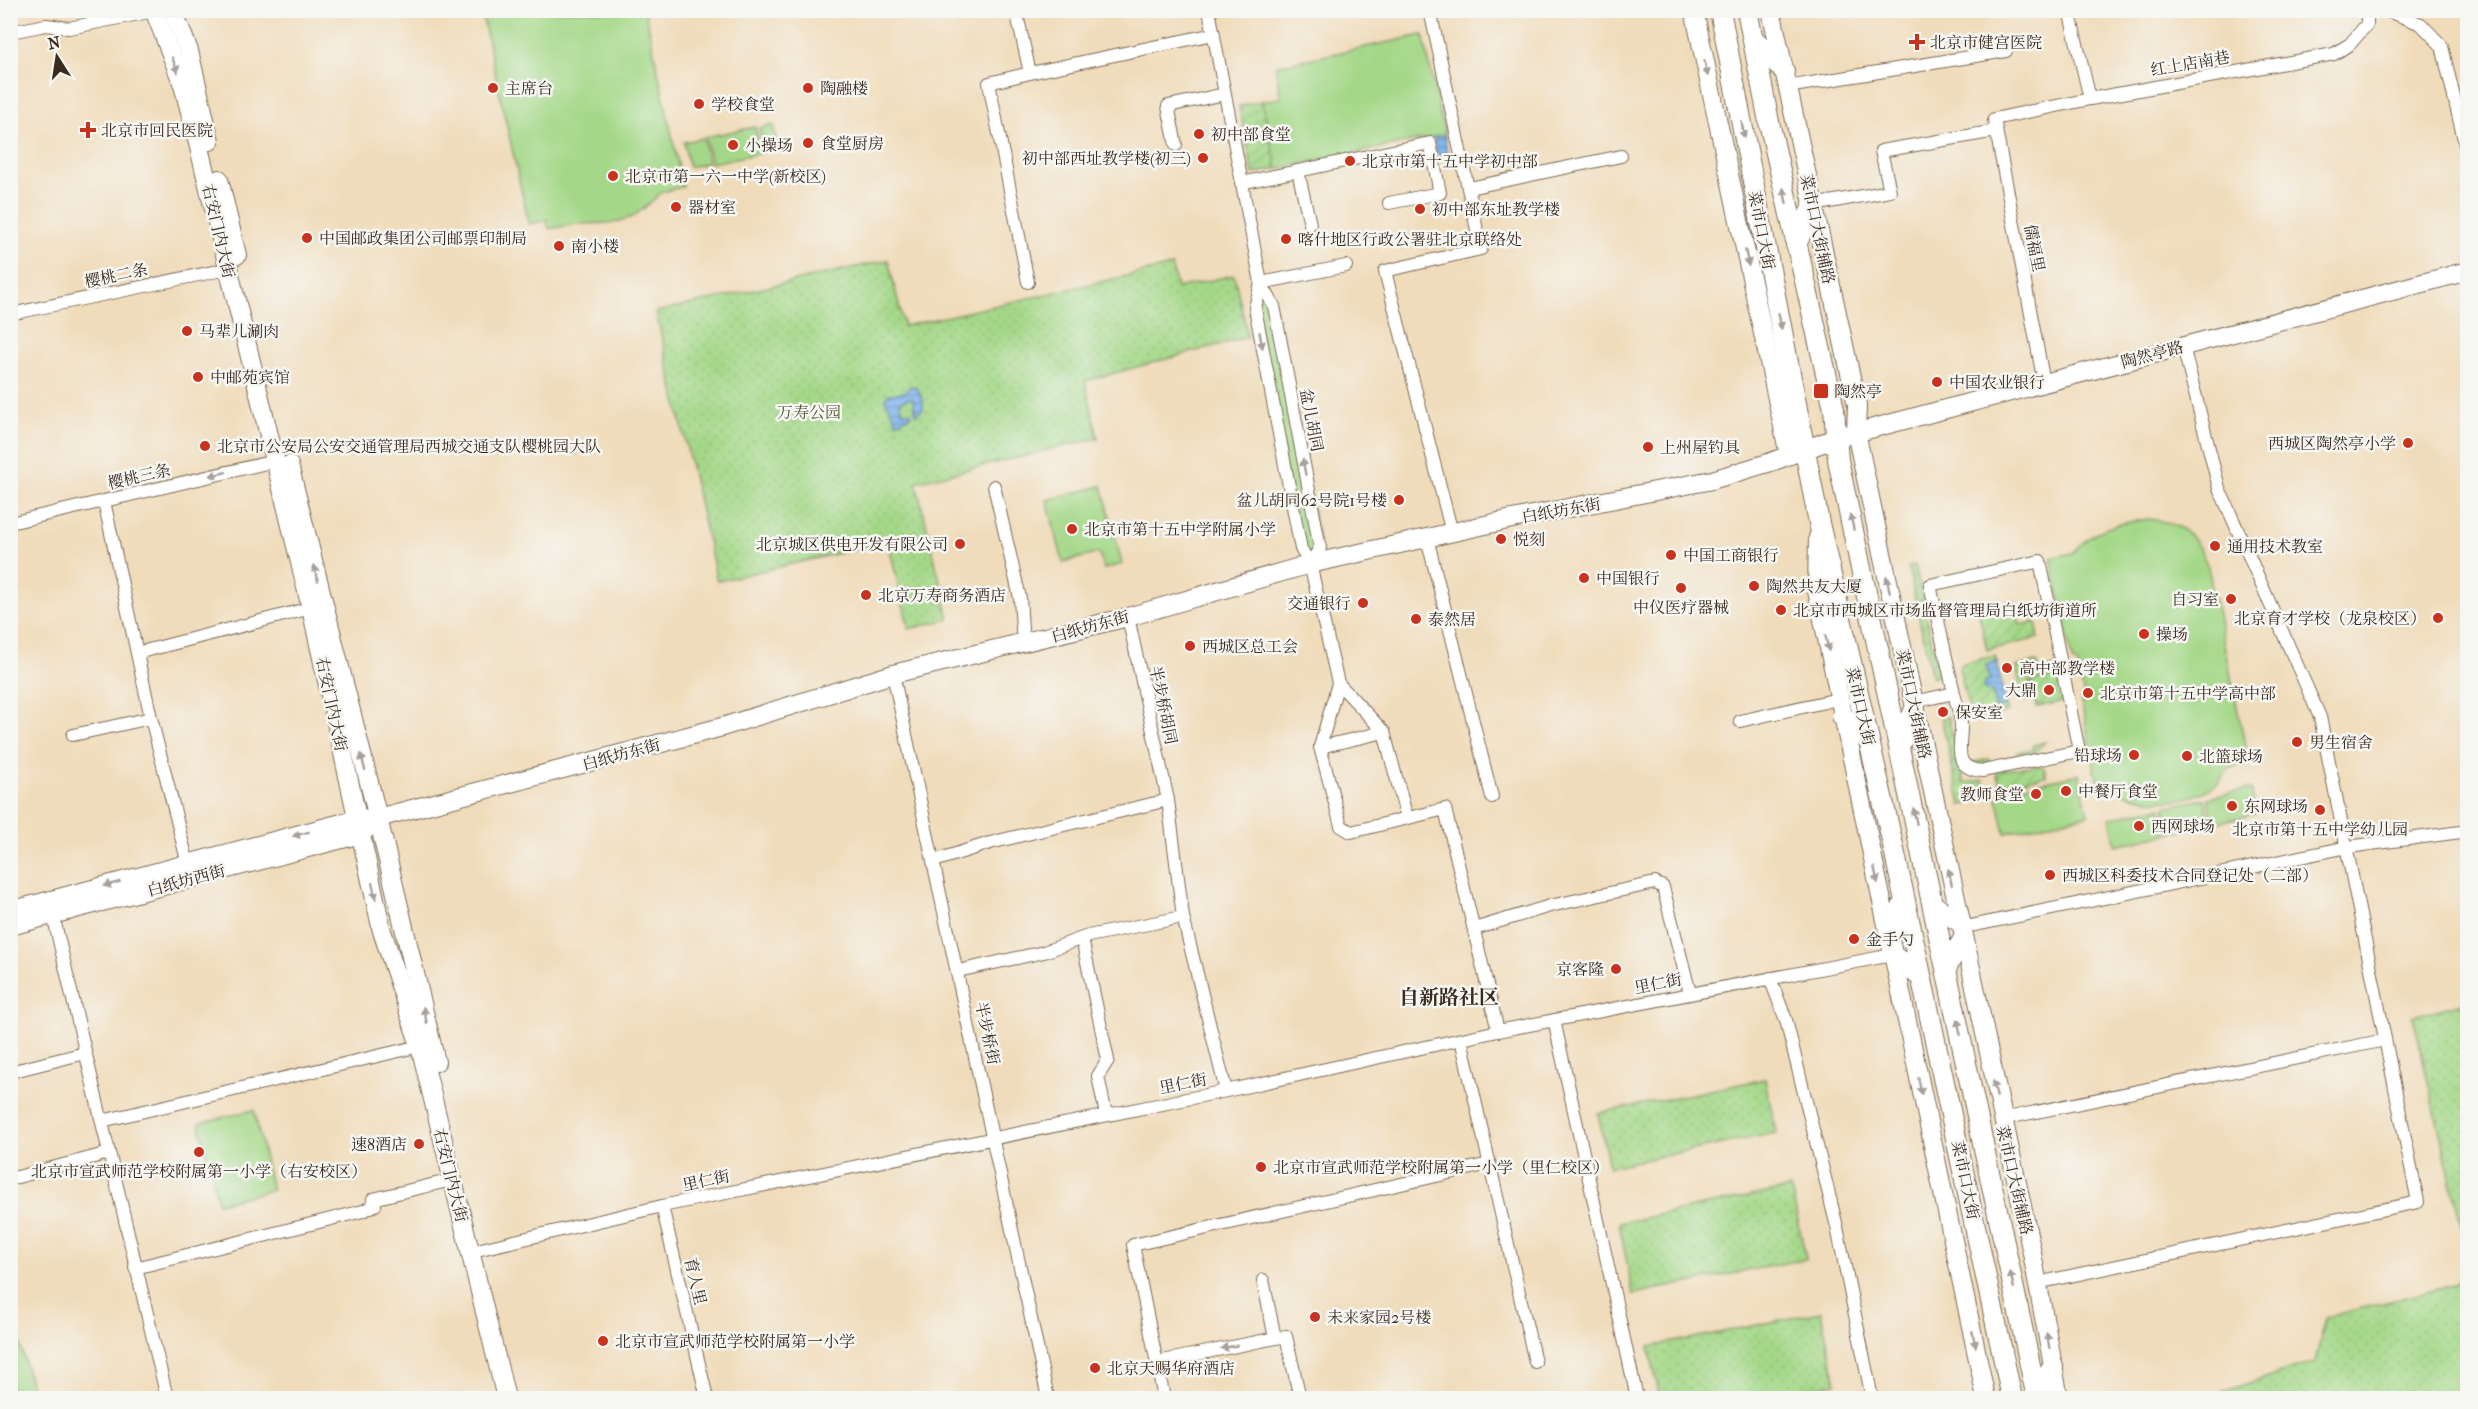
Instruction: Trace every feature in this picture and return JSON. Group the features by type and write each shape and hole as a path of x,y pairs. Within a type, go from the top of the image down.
{"main road":[{"name":"菜市口大街","path":"1720,10 1797,452 1819,523 1869,741 2012,1398"},
{"name":"菜市口大街","path":"1747,10 1796,245 1834,409 1838,460 1900,744 2036,1395"},
{"path":"1752,37 1786,79"},
{"path":"1796,245 1813,205"},
{"path":"1900,744 1914,705"},
{"path":"1840,708 1869,741"},
{"path":"1904,903 1890,946 1922,977"},
{"path":"1934,906 1961,930 1947,966"},
{"path":"2036,1395 2053,1367"}],"street":[{"name":"右安门内大街","path":"173,10 189,51 233,268"},
{"path":"1016,10 1030,73"},
{"name":"盆儿胡同","path":"1209,10 1261,283 1274,306 1320,548 1311,564"},
{"path":"1430,10 1481,249 1385,271 1452,533"},
{"path":"1694,10 1797,452"},
{"name":"菜市口大街辅路","path":"1771,10 1857,405 1856,432 2037,1282 2059,1398"},
{"path":"2069,10 2090,99"},
{"name":"红土店南巷","path":"1813,205 1890,190 1881,152 1995,125 2090,99 2334,54 2350,44 2367,24 2367,10"},
{"path":"2385,10 2421,24 2442,46 2468,157"},
{"name":"右安门内大街","path":"154,11 183,86 378,819 518,1398"},
{"path":"10,32 46,25 69,28 154,11"},
{"path":"1029,282 989,83 1214,34"},
{"path":"1786,79 2006,51"},
{"path":"1176,145 1168,106 1225,94"},
{"name":"儒福里","path":"1995,125 2044,383"},
{"path":"1241,183 1430,143 1440,193 1389,203"},
{"path":"1469,188 1621,156"},
{"path":"1298,171 1310,224"},
{"path":"1261,283 1346,266"},
{"name":"樱桃二条","path":"10,314 233,268"},
{"name":"陶然亭路","path":"1836,438 2468,271"},
{"name":"盆儿胡同","path":"1261,283 1256,308 1301,549 1311,564 1338,683"},
{"path":"2037,1282 2418,1202 2320,717 2219,488 2183,346"},
{"name":"白纸坊东街","path":"378,819 722,727 893,674 1023,644 1311,564 1512,519 1712,480 1836,438"},
{"name":"右安门内大街","path":"281,459 311,608 382,931 420,1046 506,1398"},
{"name":"樱桃三条","path":"10,523 281,459"},
{"path":"994,486 1020,598 1023,644"},
{"path":"104,501 151,718 188,864"},
{"path":"1819,523 1816,591 1986,1398"},
{"path":"1427,538 1492,797"},
{"path":"2040,561 2079,751 1983,771 1971,771 1964,765 1960,755 1958,745 1961,726 1954,693 1930,585 2040,561"},
{"path":"136,653 311,608"},
{"name":"半步桥胡同","path":"1128,616 1168,800 1184,917 1226,1091"},
{"name":"半步桥街","path":"893,674 1048,1398"},
{"path":"1338,683 1384,732 1407,818"},
{"path":"1338,683 1320,747 1341,826 1351,832 1445,809 1498,1031"},
{"path":"1914,705 1954,693"},
{"path":"1740,721 1840,708"},
{"path":"73,735 151,718"},
{"path":"1320,747 1384,732"},
{"path":"934,861 990,843 1168,800"},
{"path":"359,827 378,819"},
{"name":"白纸坊西街","path":"10,911 188,864 359,827"},
{"name":"白纸坊西街","path":"10,926 359,827"},
{"path":"1961,930 2348,847 2468,831"},
{"path":"1474,928 1550,906 1660,884 1663,886 1690,993"},
{"path":"52,915 167,1398"},
{"path":"958,971 1044,952 1082,939 1184,917"},
{"path":"1082,939 1108,1060 1098,1077 1106,1115"},
{"name":"里仁街","path":"481,1249 662,1206 1226,1091 1498,1031 1770,978 1890,946"},
{"path":"1770,978 1786,1020 1837,1227 1872,1398"},
{"path":"1554,1020 1637,1398"},
{"path":"1461,1040 1535,1362"},
{"path":"2002,1119 2385,1041"},
{"path":"102,1121 420,1046"},
{"path":"10,1072 85,1053"},
{"path":"10,1179 109,1153"},
{"path":"1164,1398 1133,1245 1489,1164"},
{"path":"135,1268 363,1212 375,1205 373,1199 452,1180"},
{"name":"育人里","path":"662,1206 707,1398"},
{"path":"1263,1280 1275,1338"},
{"path":"1158,1362 1286,1336 1300,1398"}],"green space":[{"path":"481,11 645,11 683,187 662,192 632,217 613,223 577,224 549,229 547,220 529,224"},
{"path":"1423,35 1445,135 1277,169 1262,101 1281,98 1275,66"},
{"path":"1262,101 1277,169 1253,174 1239,106"},
{"path":"773,125 778,148 764,151 759,128"},
{"name":"小操场","path":"755,127 761,153 711,163 705,137"},
{"path":"703,138 708,163 689,167 684,142"},
{"name":"万寿公园","path":"888,260 904,326 1172,266 1177,288 1234,275 1248,337 1085,381 1098,438 916,482 949,619 909,629 888,542 717,581 656,312"},
{"path":"1261,283 1274,306 1320,548 1310,564 1301,549 1255,308"},
{"path":"1102,486 1122,564 1104,569 1099,553 1063,562 1047,500"},
{"name":"操场","path":"2148,519 2170,524 2187,532 2208,567 2249,764 2230,768 2217,783 2201,793 2171,800 2140,798 2097,780 2081,701 2085,700 2077,662 2073,663 2051,558 2073,553 2089,538 2107,528"},
{"path":"1915,565 1939,675 1932,677 1908,567"},
{"path":"2015,601 2020,625 2036,622 2039,638 1987,650 1977,604 1982,603 1984,608"},
{"path":"1995,656 1997,662 1987,665 1990,680 1986,681 1992,691 1996,708 2006,706 2008,712 1971,718 1959,668 1964,663"},
{"path":"2037,662 2039,670 2059,666 2060,670 2028,677 2030,688 2025,690 2027,701 2024,701 2016,667"},
{"path":"2061,674 2066,701 2037,707 2031,681"},
{"path":"1948,717 1964,783 1983,780 1985,789 1966,793 1968,804 1961,805 1941,718"},
{"path":"2045,742 2029,757 1992,767 1971,763 1989,759 1991,766 2003,763 2002,759 2017,755 2017,752 2033,749 2033,745"},
{"path":"2037,765 2044,768 2046,776 2000,786 1996,771"},
{"path":"2079,774 2088,815 2005,833 1996,792"},
{"name":"东网球场","path":"2251,789 2256,814 2213,823 2208,798"},
{"path":"2205,799 2210,825 2170,833 2165,807"},
{"name":"西网球场","path":"2161,807 2167,834 2116,845 2110,818"},
{"path":"2468,1002 2467,1250 2413,1016"},
{"path":"1765,1079 1776,1133 1609,1167 1598,1113"},
{"path":"254,1110 272,1190 218,1203 199,1123"},
{"path":"1791,1188 1806,1259 1633,1294 1619,1223"},
{"path":"2467,1269 2467,1398 2219,1398 2218,1393 2315,1362 2326,1317 2455,1285"},
{"path":"1821,1312 1836,1383 1758,1398 1660,1398 1649,1347"},
{"path":"18,1336 34,1398 11,1398 11,1338"}],"water":[{"path":"1445,135 1447,153 1441,156 1436,152 1433,137"},
{"path":"910,386 917,388 923,401 923,408 916,415 913,399 909,398 900,402 903,412 911,412 912,415 896,423 885,399 889,394 905,392"},
{"path":"1997,662 2006,706 1996,708 1992,691 1986,691 1983,687 1985,681 1990,680 1986,665"}],"place":[{"name":"北京市健宫医院","path":"1917,42"},
{"name":"主席台","path":"493,88"},
{"name":"陶融楼","path":"808,88"},
{"name":"学校食堂","path":"699,104"},
{"name":"北京市回民医院","path":"88,130"},
{"name":"初中部食堂","path":"1199,134"},
{"name":"食堂厨房","path":"808,143"},
{"name":"小操场","path":"733,145"},
{"name":"初中部西址教学楼(初三)","path":"1203,158"},
{"name":"北京市第十五中学初中部","path":"1350,161"},
{"name":"北京市第一六一中学(新校区)","path":"613,176"},
{"name":"器材室","path":"676,207"},
{"name":"初中部东址教学楼","path":"1420,209"},
{"name":"中国邮政集团公司邮票印制局","path":"307,238"},
{"name":"喀什地区行政公署驻北京联络处","path":"1286,239"},
{"name":"南小楼","path":"559,246"},
{"name":"马辈儿涮肉","path":"187,331"},
{"name":"中邮苑宾馆","path":"198,377"},
{"name":"中国农业银行","path":"1937,382"},
{"name":"陶然亭","path":"1821,391"},
{"name":"西城区陶然亭小学","path":"2408,443"},
{"name":"北京市公安局公安交通管理局西城交通支队樱桃园大队","path":"205,446"},
{"name":"上州屋钓具","path":"1648,447"},
{"name":"盆儿胡同62号院1号楼","path":"1399,500"},
{"name":"北京市第十五中学附属小学","path":"1072,529"},
{"name":"悦刻","path":"1501,539"},
{"name":"北京城区供电开发有限公司","path":"960,544"},
{"name":"通用技术教室","path":"2215,546"},
{"name":"中国工商银行","path":"1671,555"},
{"name":"中国银行","path":"1584,578"},
{"name":"陶然共友大厦","path":"1754,586"},
{"name":"中仪医疗器械","path":"1681,588"},
{"name":"北京万寿商务酒店","path":"866,595"},
{"name":"自习室","path":"2231,599"},
{"name":"交通银行","path":"1363,603"},
{"name":"北京市西城区市场监督管理局白纸坊街道所","path":"1781,610"},
{"name":"北京育才学校（龙泉校区）","path":"2438,618"},
{"name":"泰然居","path":"1416,619"},
{"name":"操场","path":"2144,634"},
{"name":"西城区总工会","path":"1190,646"},
{"name":"高中部教学楼","path":"2007,668"},
{"name":"大鼎","path":"2049,690"},
{"name":"北京市第十五中学高中部","path":"2088,693"},
{"name":"保安室","path":"1943,712"},
{"name":"男生宿舍","path":"2297,742"},
{"name":"铅球场","path":"2134,755"},
{"name":"北篮球场","path":"2187,756"},
{"name":"中餐厅食堂","path":"2066,791"},
{"name":"教师食堂","path":"2036,794"},
{"name":"东网球场","path":"2232,806"},
{"name":"北京市第十五中学幼儿园","path":"2320,810"},
{"name":"西网球场","path":"2139,826"},
{"name":"西城区科委技术合同登记处（二部）","path":"2050,875"},
{"name":"金手勺","path":"1854,939"},
{"name":"京客隆","path":"1616,969"},
{"name":"速8酒店","path":"419,1144"},
{"name":"北京市宣武师范学校附属第一小学（右安校区）","path":"199,1152"},
{"name":"北京市宣武师范学校附属第一小学（里仁校区）","path":"1261,1167"},
{"name":"未来家园2号楼","path":"1315,1317"},
{"name":"北京市宣武师范学校附属第一小学","path":"603,1341"},
{"name":"北京天赐华府酒店","path":"1095,1368"}],"district":[{"name":"自新路社区","path":"1449,997"}]}
